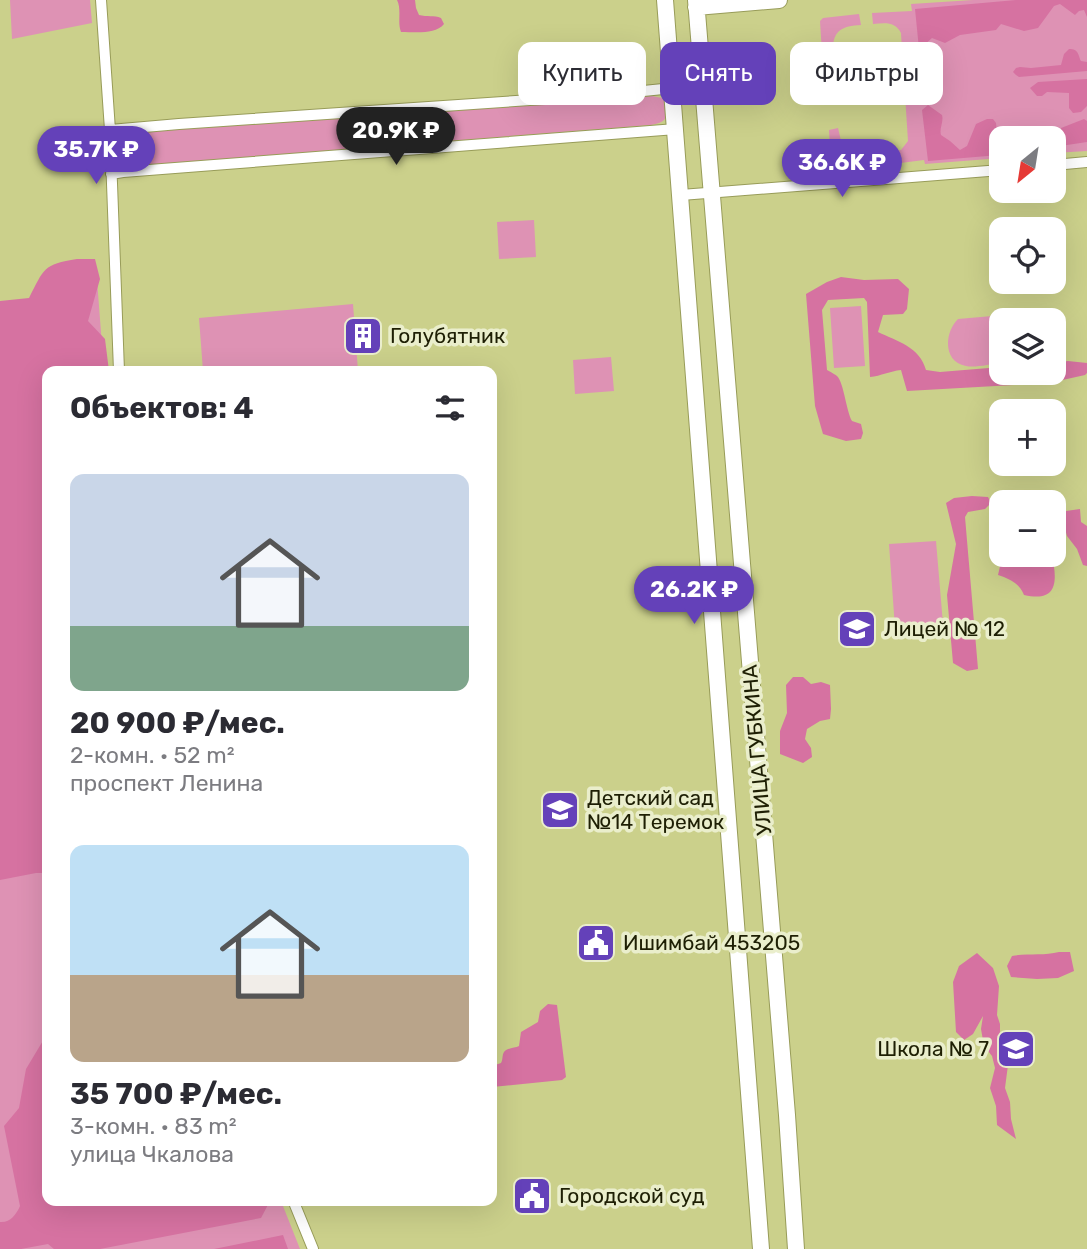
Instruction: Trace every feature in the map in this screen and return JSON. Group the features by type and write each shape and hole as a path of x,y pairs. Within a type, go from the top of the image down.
{"main road":[{"name":"УЛИЦА ГУБКИНА","path":"665,0 669,42"},
{"path":"696,3 779,0"},
{"name":"УЛИЦА ГУБКИНА","path":"696,3 796,1249"},
{"name":"УЛИЦА ГУБКИНА","path":"674,105 761,1249"}],"street":[{"path":"101,0 110,130 119,366"},
{"path":"110,130 660,89"},
{"path":"111,174 676,129"},
{"path":"1066,164 1087,162"},
{"path":"681,195 989,171"},
{"path":"295,1206 313,1249"}],"shaded area":[{"path":"10,0 90,0 92,23 12,39"},
{"path":"397,0 415,0 419,15 441,18 444,24 430,31 401,32"},
{"path":"973,0 1087,0 1087,151 1066,152 1066,126 989,126 989,159 925,164 924,160 885,165 884,152 901,150 908,141 906,105 943,105 943,42 902,42 899,29 893,25 873,24 872,13 912,11 911,4"},
{"path":"1016,0 1087,0 1087,17 1084,10 1075,15 1060,4 1054,6 1038,28 1024,31 1001,24 996,30 960,35 945,43 932,38 928,42 918,42 915,9"},
{"path":"859,14 861,25 843,28 834,42 821,42 820,21 823,18"},
{"path":"1069,49 1076,51 1081,61 1087,62 1087,71 1019,77 1013,72 1020,67 1061,65 1064,54"},
{"path":"1087,79 1087,106 1081,112 1073,113 1069,108 1069,93 1047,92 1037,96 1030,88 1038,82"},
{"path":"646,96 660,98 660,105 666,105 666,118 657,124 135,166 125,162 120,148 124,136 133,132 522,105 646,105"},
{"path":"928,105 942,115 941,135 960,150 967,146 976,124 993,119 996,126 989,126 989,156 928,161 922,110"},
{"path":"1084,119 1087,121 1087,142 1066,145 1066,126"},
{"path":"838,128 843,149 850,154 873,153 874,165 831,168 829,130"},
{"path":"534,220 536,257 499,259 497,222"},
{"path":"95,259 100,279 88,321 105,339 108,366 42,366 42,873 0,880 0,301 29,298 42,274 57,263"},
{"path":"96,267 104,366 42,366 42,1206 283,1206 300,1249 0,1249 0,312 50,307"},
{"path":"841,277 864,280 898,279 909,289 907,309 903,314 883,315 878,332 913,350 926,370 940,372 989,368 989,385 1014,385 907,391 901,370 870,377 867,302 864,298 828,300 822,310 827,370 839,379 852,421 861,424 863,433 861,439 846,441 823,434 815,406 806,294"},
{"path":"353,304 358,366 203,366 199,318"},
{"path":"861,306 865,366 834,368 830,308"},
{"path":"989,316 989,365 966,366 953,359 948,339 958,319"},
{"path":"611,357 614,391 575,394 573,360"},
{"path":"1066,361 1087,363 1085,375 1066,379"},
{"path":"972,496 989,499 989,505 985,509 968,512 965,517 978,669 967,671 953,663 947,595 956,544 946,503 954,498"},
{"path":"1080,509 1081,522 1087,526 1087,566 1083,565 1077,549 1067,536 1066,511"},
{"path":"936,541 943,624 895,628 889,544"},
{"path":"1000,567 1054,567 1055,581 1050,592 1035,597 1024,595 1014,582 998,575"},
{"path":"793,677 803,677 811,684 821,682 830,685 830,719 820,721 807,729 805,739 811,748 812,757 803,763 780,754 780,731 787,713 786,685"},
{"path":"1070,952 1074,971 1058,978 1011,977 1007,966 1012,956"},
{"path":"977,953 993,968 999,986 997,1015 1000,1040 1008,1065 1005,1088 1016,1139 997,1125 996,1106 990,1088 995,1068 992,1056 984,1046 981,1029 983,1016 973,1034 964,1040 956,1032 953,982 959,966"},
{"path":"548,1004 557,1005 566,1077 562,1080 497,1086 497,1064 501,1063 503,1053 519,1046 521,1032 538,1022 540,1011"},
{"path":"42,1042 42,1206 267,1206 261,1218 100,1249 54,1249 48,1244 21,1249 0,1249 0,1222 12,1218 20,1206 4,1126 19,1108 26,1069"},
{"path":"283,1235 288,1249 214,1249"}],"place":[{"name":"Голубятник","path":"363,336"},
{"name":"Лицей № 12","path":"857,629"},
{"name":"Детский сад №14 Теремок","path":"560,810"},
{"name":"Ишимбай 453205","path":"596,943"},
{"name":"Школа № 7","path":"1016,1049"},
{"name":"Городской суд","path":"532,1196"}]}
